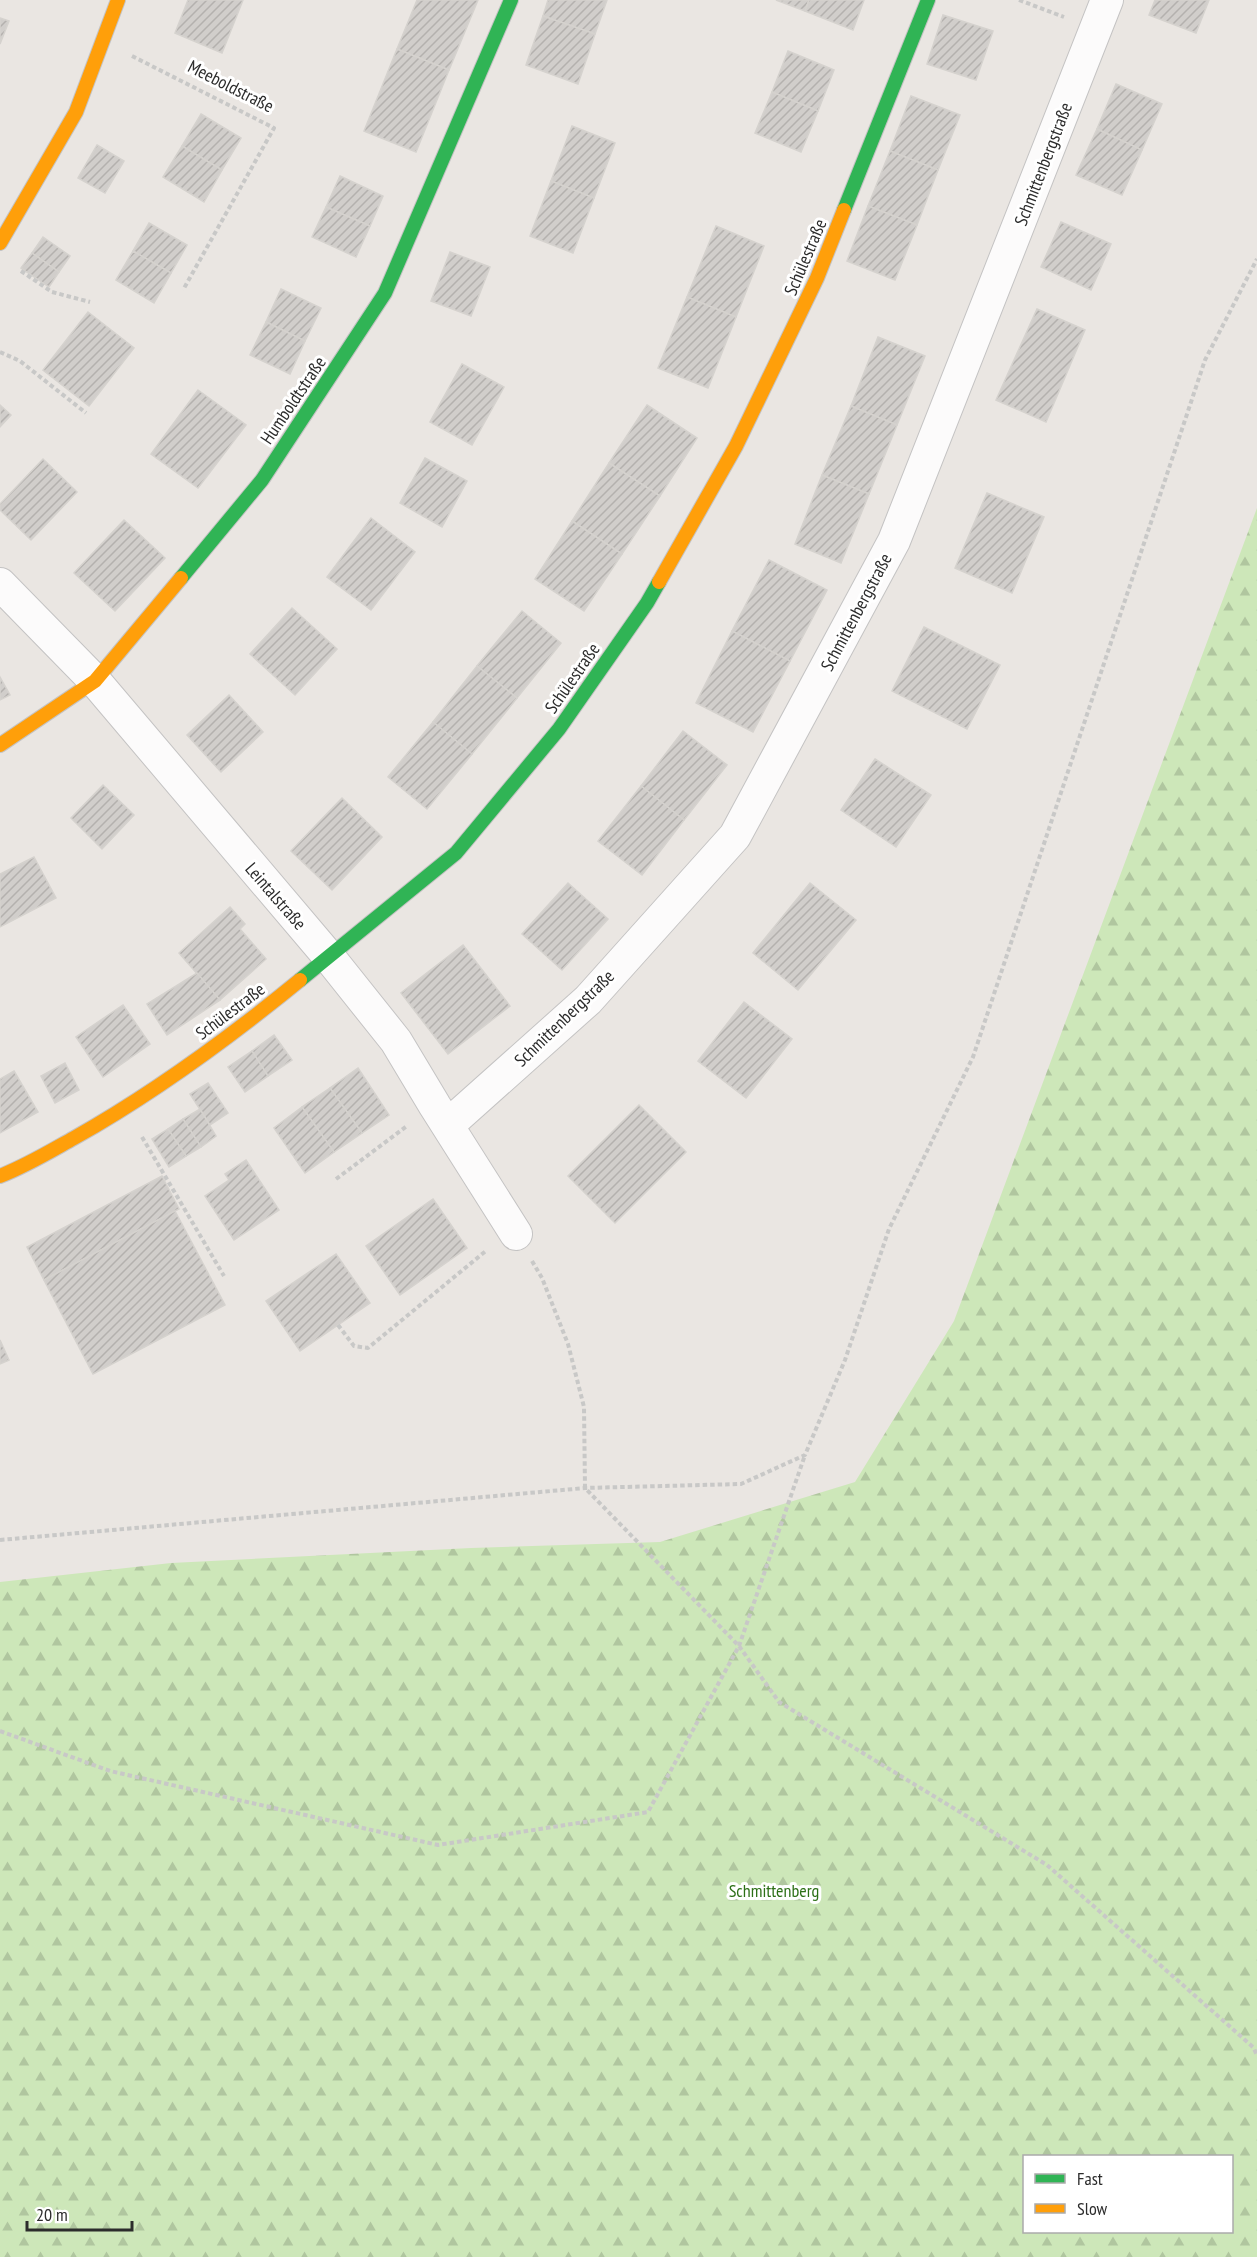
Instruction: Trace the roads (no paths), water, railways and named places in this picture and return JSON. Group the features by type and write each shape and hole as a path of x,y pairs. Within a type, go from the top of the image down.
{"street":[{"path":"0,243 75,112 118,0"},
{"name":"Humboldtstraße","path":"0,745 95,681 262,480 385,293 511,0"},
{"name":"Schülestraße","path":"0,1176 124,1109 253,1018 456,853 559,729 647,603 736,446 817,278 928,0"},
{"name":"Schmittenbergstraße","path":"441,1115 588,1000 735,836 894,541 1107,0"},
{"name":"Leintalstraße","path":"0,584 95,681 396,1041 515,1231"}],"park label":[{"name":"Schmittenberg","path":"774,1890"}]}
